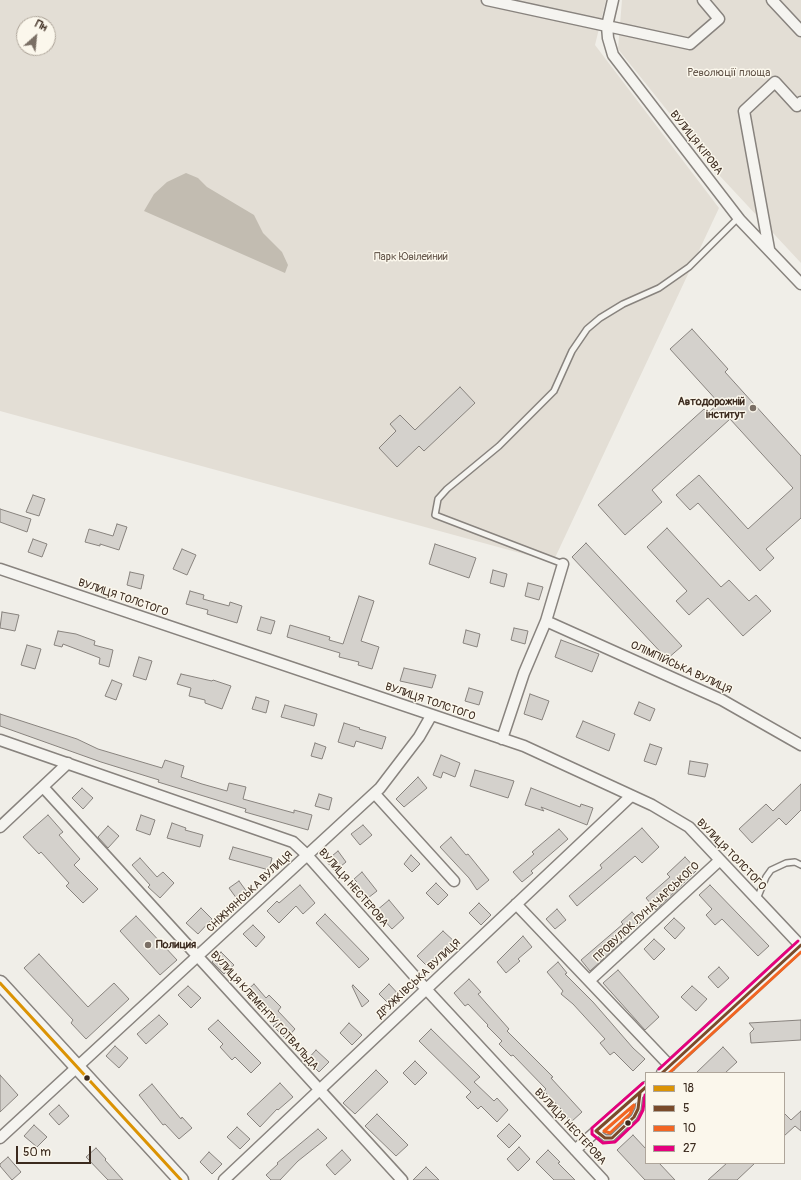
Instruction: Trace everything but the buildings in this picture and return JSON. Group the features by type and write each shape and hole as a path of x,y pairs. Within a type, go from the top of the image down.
{"street":[{"path":"487,0 690,44 719,19 703,0"},
{"name":"ВУЛИЦЯ КІРОВА","path":"614,0 608,26 608,38 613,55 740,220 801,284"},
{"path":"772,0 801,31"},
{"path":"769,249 744,111 775,82 797,106 801,102"},
{"path":"502,739 524,673 546,621 563,564"},
{"name":"ВУЛИЦЯ ТОЛСТОГО","path":"0,569 431,716 524,746 652,805 689,827 801,945"},
{"name":"ОЛІМПІЙСЬКА ВУЛИЦЯ","path":"546,621 722,700 801,745"},
{"name":"СНІЖНЯНСЬКА ВУЛИЦЯ","path":"0,1138 374,794 410,748 431,716"},
{"name":"ВУЛИЦЯ НЕСТЕРОВА","path":"0,740 293,842 308,855 426,989 603,1180"},
{"path":"0,827 68,764"},
{"name":"ВУЛИЦЯ КЛЕМЕНТУ ГОТВАЛЬДА","path":"43,787 402,1180"},
{"path":"374,794 454,881"},
{"name":"ДРУЖКІВСЬКА ВУЛИЦЯ","path":"224,1180 631,796"},
{"name":"ПРОВУЛОК ЛУНАЧАРСЬКОГО","path":"590,980 720,860"},
{"path":"516,904 590,980 666,1070 801,945"},
{"path":"0,983 78,1066 181,1180"},
{"path":"575,1150 643,1090"}],"lane":[{"path":"563,564 435,515 438,499 447,489 499,446 554,391 572,351 587,329 600,318 623,304 659,288 689,267 736,220 740,220"},
{"path":"757,899 766,877 771,870 786,863 795,862 801,865"},
{"path":"596,1131 605,1138 612,1138 618,1133 634,1117 638,1109 643,1090"}],"green space":[{"name":"Парк Ювілейний","path":"0,0 606,0 595,45 719,208 553,562 0,411"},
{"name":"Революції площа","path":"622,0 801,0 801,263 719,175 618,49"}],"shaded area":[{"path":"186,173 198,178 207,187 254,215 263,233 282,252 288,265 285,273 144,211 154,194 167,182"}],"transit line":[{"name":"27","path":"659,1069 798,941"},
{"name":"5","path":"663,1072 801,945"},
{"name":"10","path":"670,1072 801,952"},
{"name":"18","path":"0,983 181,1180"},
{"name":"27","path":"643,1083 592,1128 592,1134 603,1143 615,1142 638,1120 643,1110 645,1095"},
{"name":"5","path":"640,1093 638,1109 634,1117 612,1138 605,1138 596,1131 645,1088"},
{"name":"10","path":"634,1105 630,1114 610,1133 604,1131 634,1105"}],"place":[{"name":"Автодорожній інститут","path":"753,408"},
{"name":"Полиция","path":"148,945"}]}
